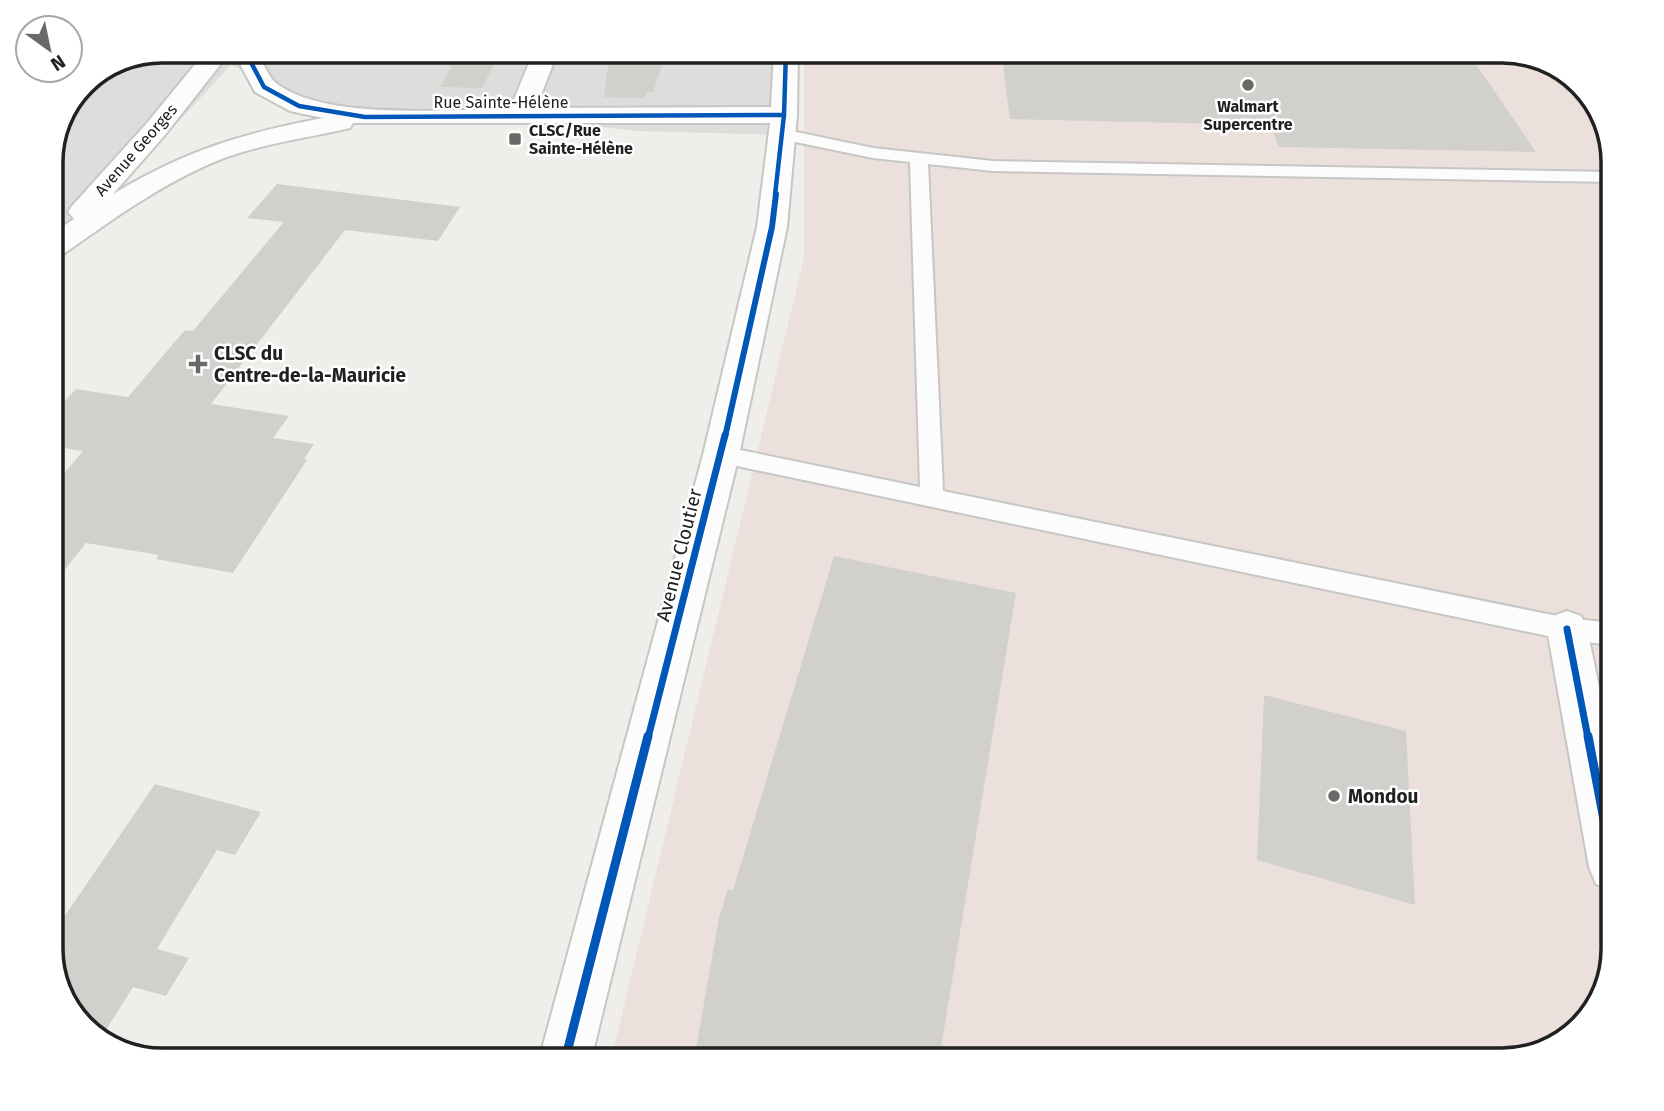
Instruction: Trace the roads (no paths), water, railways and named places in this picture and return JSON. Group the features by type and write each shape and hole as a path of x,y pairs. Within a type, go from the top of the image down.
{"street":[{"name":"Avenue Georges","path":"63,234 156,129 209,63"},
{"name":"Rue Sainte-Hélène","path":"251,63 264,87 299,106 365,117 520,116 783,125"},
{"path":"520,116 541,63"},
{"name":"Avenue Cloutier","path":"568,1048 721,455 772,227 783,125 786,63"},
{"path":"63,239 134,194 201,158 269,137 365,117"},
{"path":"1567,629 1601,805"}],"lane":[{"path":"783,125 873,153 993,166 1601,177"},
{"path":"919,158 932,499"},
{"path":"721,455 1567,629 1601,633"}],"place":[{"name":"Walmart Supercentre","path":"1248,85"},
{"name":"CLSC/Rue Sainte-Hélène","path":"515,139"},
{"name":"CLSC du Centre-de-la-Mauricie","path":"198,364"},
{"name":"Mondou","path":"1334,796"}]}
